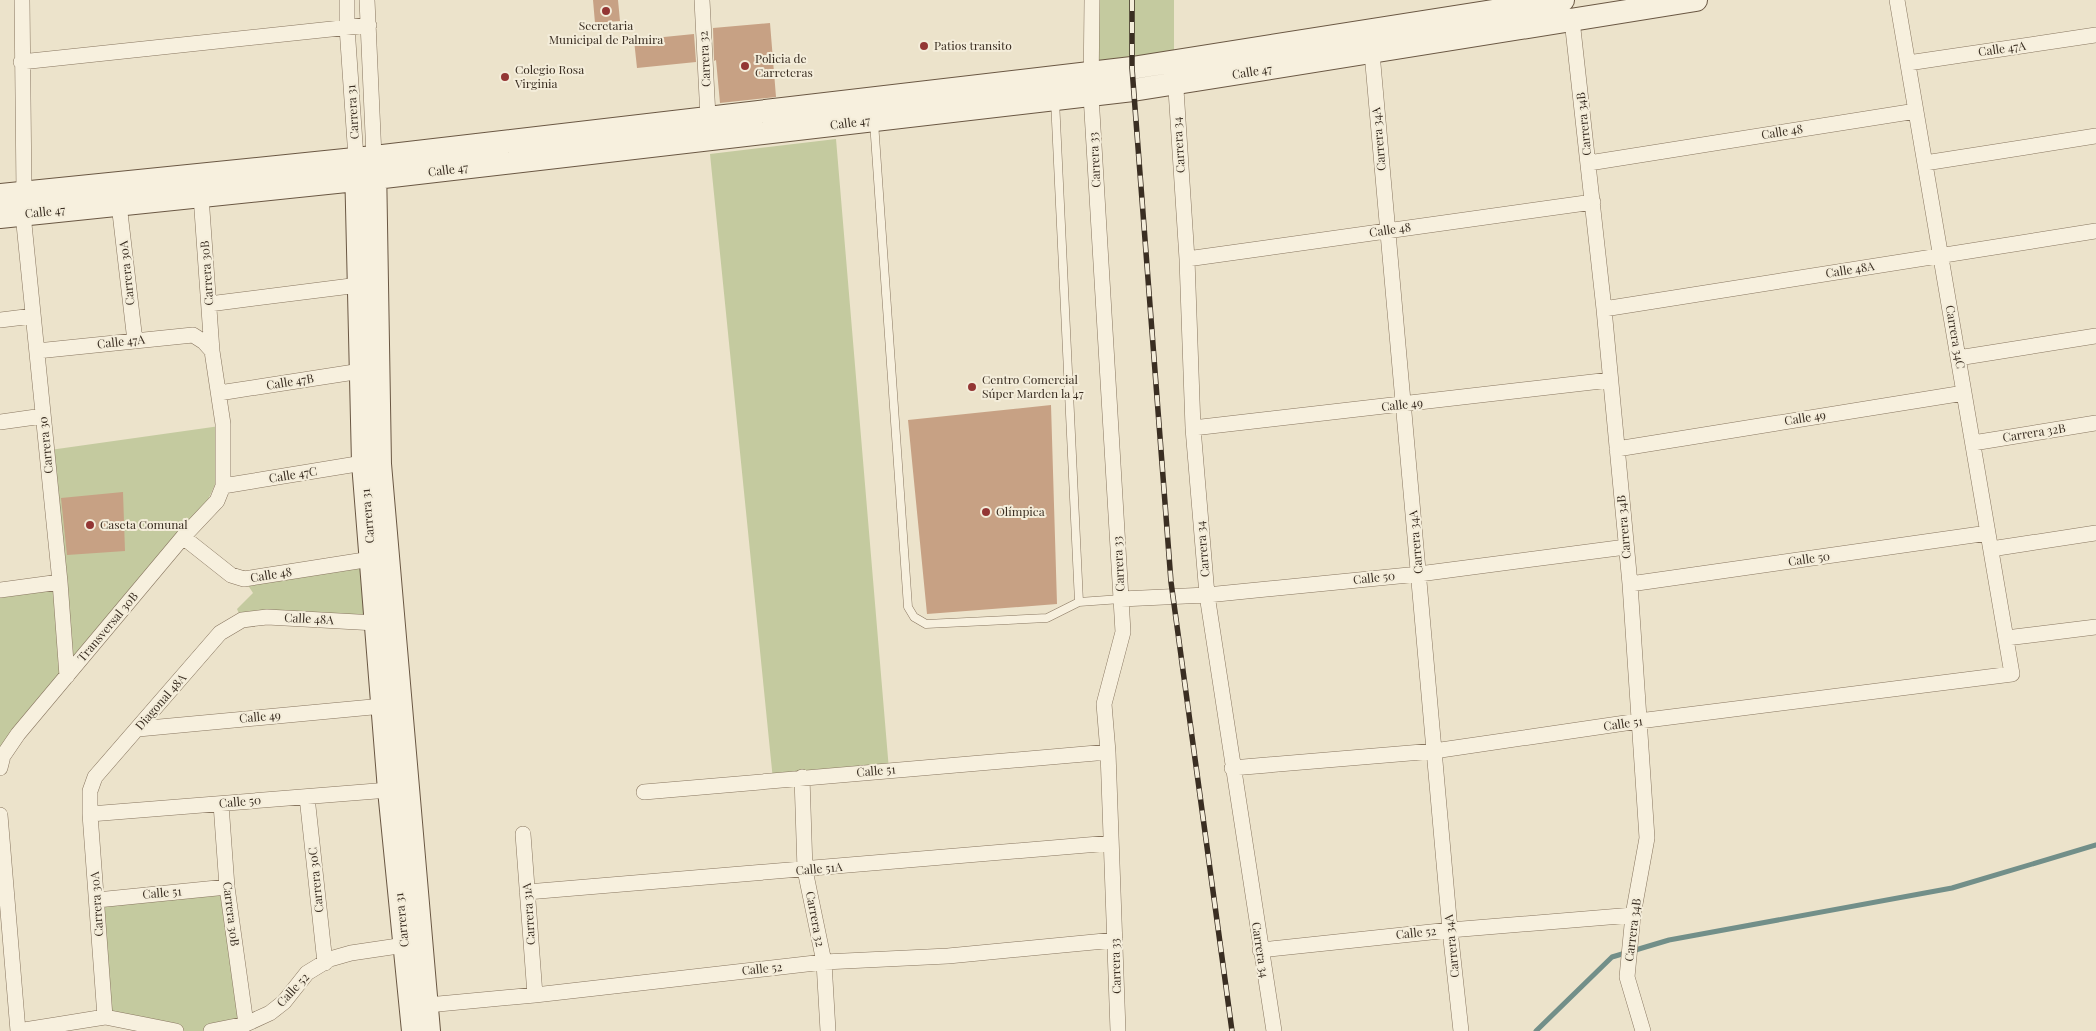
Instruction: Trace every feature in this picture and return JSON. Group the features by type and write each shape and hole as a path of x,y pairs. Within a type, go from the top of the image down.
{"main road":[{"name":"Calle 47","path":"0,217 23,203 365,168 874,120 1091,95 1175,74 1563,0"},
{"name":"Calle 47","path":"0,195 23,203 119,204 201,196 365,168 708,117 1091,73 1175,74 1372,53 1696,0"},
{"name":"Carrera 31","path":"365,168 359,284 380,464 419,1005 413,1031"},
{"name":"Carrera 31","path":"365,168 367,359 363,463 389,790 405,945 419,1005 429,1031"}],"street":[{"name":"Carrera 30","path":"22,0 23,203 60,582 67,676"},
{"name":"Carrera 31","path":"347,0 347,27 365,168"},
{"name":"Carrera 31","path":"365,168 369,25 367,0"},
{"name":"Carrera 32","path":"702,0 708,117"},
{"path":"1091,95 1092,0"},
{"name":"Carrera 34C","path":"1897,0 2012,674"},
{"name":"Carrera 34B","path":"1572,20 1589,163 1630,584 1647,838 1633,915 1627,977 1644,1031"},
{"path":"21,62 369,25"},
{"name":"Calle 47A","path":"1908,63 2096,35"},
{"name":"Carrera 34A","path":"1372,53 1450,930 1461,1031"},
{"name":"Carrera 34","path":"1175,74 1187,259 1193,428 1207,596 1260,950 1274,1031"},
{"name":"Carrera 33","path":"1091,95 1123,632 1104,704 1108,752 1118,1031"},
{"name":"Calle 48","path":"1589,163 1916,111"},
{"path":"1925,163 2096,136"},
{"name":"Carrera 30B","path":"201,196 209,304 208,346 219,393 223,424 223,486 217,501"},
{"name":"Calle 48","path":"1187,259 1593,202"},
{"name":"Carrera 30A","path":"119,204 135,341"},
{"name":"Calle 48A","path":"1604,309 2096,231"},
{"path":"209,304 359,284"},
{"path":"0,320 33,316"},
{"name":"Calle 47A","path":"37,351 193,335 208,346"},
{"path":"1958,358 2096,336"},
{"name":"Calle 47B","path":"219,393 367,359"},
{"name":"Calle 49","path":"1193,428 1610,380"},
{"name":"Calle 49","path":"1617,449 1964,393"},
{"path":"0,422 44,416"},
{"name":"Carrera 32B","path":"1973,443 2096,423"},
{"name":"Calle 47C","path":"223,486 363,463"},
{"name":"Transversal 30B","path":"1,759 67,676 183,537 217,501"},
{"name":"Calle 50","path":"1630,584 1988,533"},
{"path":"1991,549 2096,533"},
{"name":"Calle 48","path":"183,537 231,575 244,579 371,559"},
{"name":"Calle 50","path":"1121,599 1207,596 1419,574 1626,547"},
{"path":"0,590 60,582"},
{"name":"Calle 48A","path":"242,620 267,617 376,623"},
{"name":"Diagonal 48A","path":"90,791 95,777 220,633 242,620"},
{"path":"2006,638 2096,626"},
{"name":"Calle 51","path":"1232,768 1434,751 1639,721 2012,674"},
{"name":"Calle 49","path":"138,729 383,706"},
{"name":"Calle 51","path":"644,792 1108,752"},
{"name":"Carrera 32","path":"802,777 805,870 824,962 828,1031"},
{"name":"Calle 50","path":"90,814 389,790"},
{"name":"Carrera 30A","path":"90,791 90,814 105,1017"},
{"name":"Carrera 30C","path":"306,797 325,963"},
{"name":"Carrera 30B","path":"221,804 227,887 246,1024"},
{"path":"0,815 5,940 18,1031 105,1017 176,1031"},
{"name":"Carrera 31A","path":"523,834 535,994"},
{"name":"Calle 51A","path":"527,892 1111,843"},
{"name":"Calle 51","path":"96,900 227,887"},
{"name":"Calle 52","path":"1260,950 1450,930 1633,915"},
{"name":"Calle 52","path":"419,1005 824,962 948,956 1115,940"},
{"name":"Calle 52","path":"211,1031 246,1024 270,1013 284,1002 307,973 325,963 351,953 405,945"}],"lane":[{"path":"1055,99 1079,602"},
{"path":"874,120 908,607 914,617 926,624 1047,618 1079,602 1121,599"}],"green space":[{"path":"1092,0 1174,0 1174,63 1091,73"},
{"path":"836,139 889,770 773,780 710,154"},
{"path":"220,426 218,478 201,515 69,672 50,450"},
{"path":"371,559 376,623 242,620 237,609 253,593 244,579"},
{"path":"58,584 66,676 0,750 0,592"},
{"path":"227,888 246,1024 211,1031 176,1031 105,1017 97,900"}],"building":[{"name":"Secretaria Municipal de Palmira","path":"593,0 618,0 620,21 595,23"},
{"name":"Policia de Carreteras","path":"770,23 776,97 720,103 716,60 714,61 713,28"},
{"path":"694,34 696,62 637,68 634,40"},
{"name":"Olímpica","path":"1051,405 1057,604 927,614 908,420"},
{"name":"Caseta Comunal","path":"123,492 125,551 67,555 61,498"}],"waterway":[{"path":"1536,1031 1612,957 1669,940 1952,888 2096,845"}],"railway":[{"path":"1132,0 1132,68 1171,582 1232,1031"}],"place":[{"name":"Secretaria Municipal de Palmira","path":"606,11"},
{"name":"Patios transito","path":"924,46"},
{"name":"Policia de Carreteras","path":"745,66"},
{"name":"Colegio Rosa Virginia","path":"505,77"},
{"name":"Centro Comercial Súper Marden la 47","path":"972,387"},
{"name":"Olímpica","path":"986,512"},
{"name":"Caseta Comunal","path":"90,525"}]}
